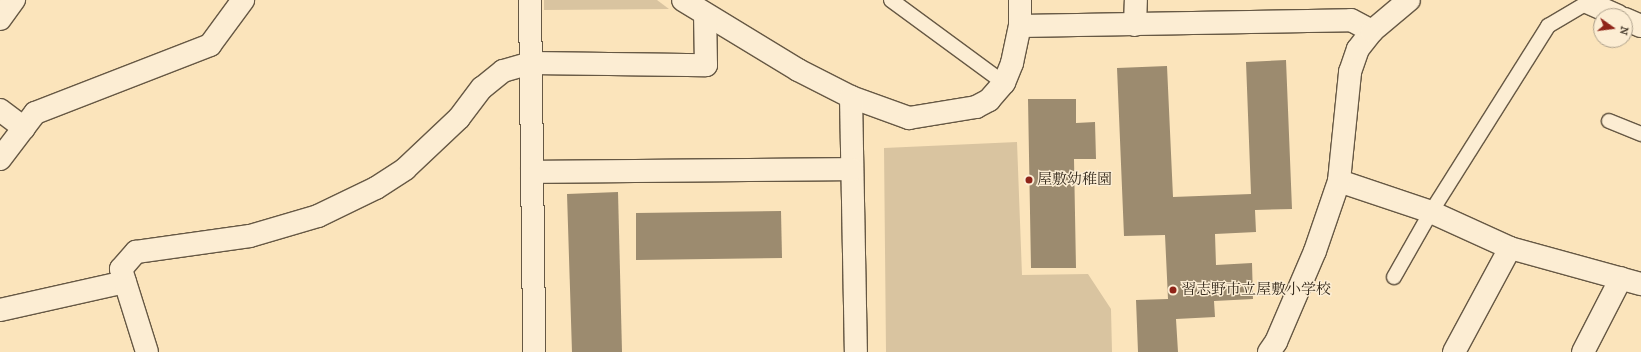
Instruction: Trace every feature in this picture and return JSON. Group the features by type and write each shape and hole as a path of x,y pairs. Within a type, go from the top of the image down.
{"street":[{"path":"0,20 14,0"},
{"path":"0,159 35,113 210,45 243,0"},
{"path":"530,0 534,352"},
{"path":"683,0 705,15 798,70 851,97 909,118 976,107 989,100 1004,83 1020,26 1020,0"},
{"path":"1135,25 1136,0"},
{"path":"1269,352 1315,251 1339,181 1350,72 1358,49 1372,31 1409,0"},
{"path":"1588,1 1602,8"},
{"path":"147,352 121,269 136,252 250,236 318,216 376,188 405,169 458,118 482,88 503,70 531,63 706,65 705,15"},
{"path":"1020,26 1351,20 1372,31"},
{"path":"851,97 856,352"},
{"path":"0,110 24,128"},
{"path":"532,172 852,169"},
{"path":"1339,181 1431,212 1510,248 1631,281 1583,352"},
{"path":"1454,352 1510,248"},
{"path":"0,310 125,282"}],"lane":[{"path":"891,0 1004,83"},
{"path":"1394,276 1431,212 1548,26 1588,1"},
{"path":"1609,121 1641,134"}],"shaded area":[{"path":"544,0 657,0 669,9 544,10"},
{"path":"1017,142 1022,275 1088,274 1111,309 1112,352 886,352 884,148"}],"building":[{"path":"1286,60 1292,209 1255,210 1256,232 1215,234 1216,265 1252,263 1253,299 1214,301 1215,317 1176,319 1178,352 1138,352 1136,300 1168,299 1165,235 1124,236 1117,68 1167,66 1173,197 1251,194 1246,62"},
{"path":"1028,99 1076,99 1076,123 1095,122 1096,159 1074,159 1076,268 1031,268"},
{"path":"618,192 622,352 572,352 567,194"},
{"path":"781,211 782,258 636,260 636,213"}],"place":[{"name":"屋敷幼稚園","path":"1029,180"},
{"name":"習志野市立屋敷小学校","path":"1173,290"}]}
